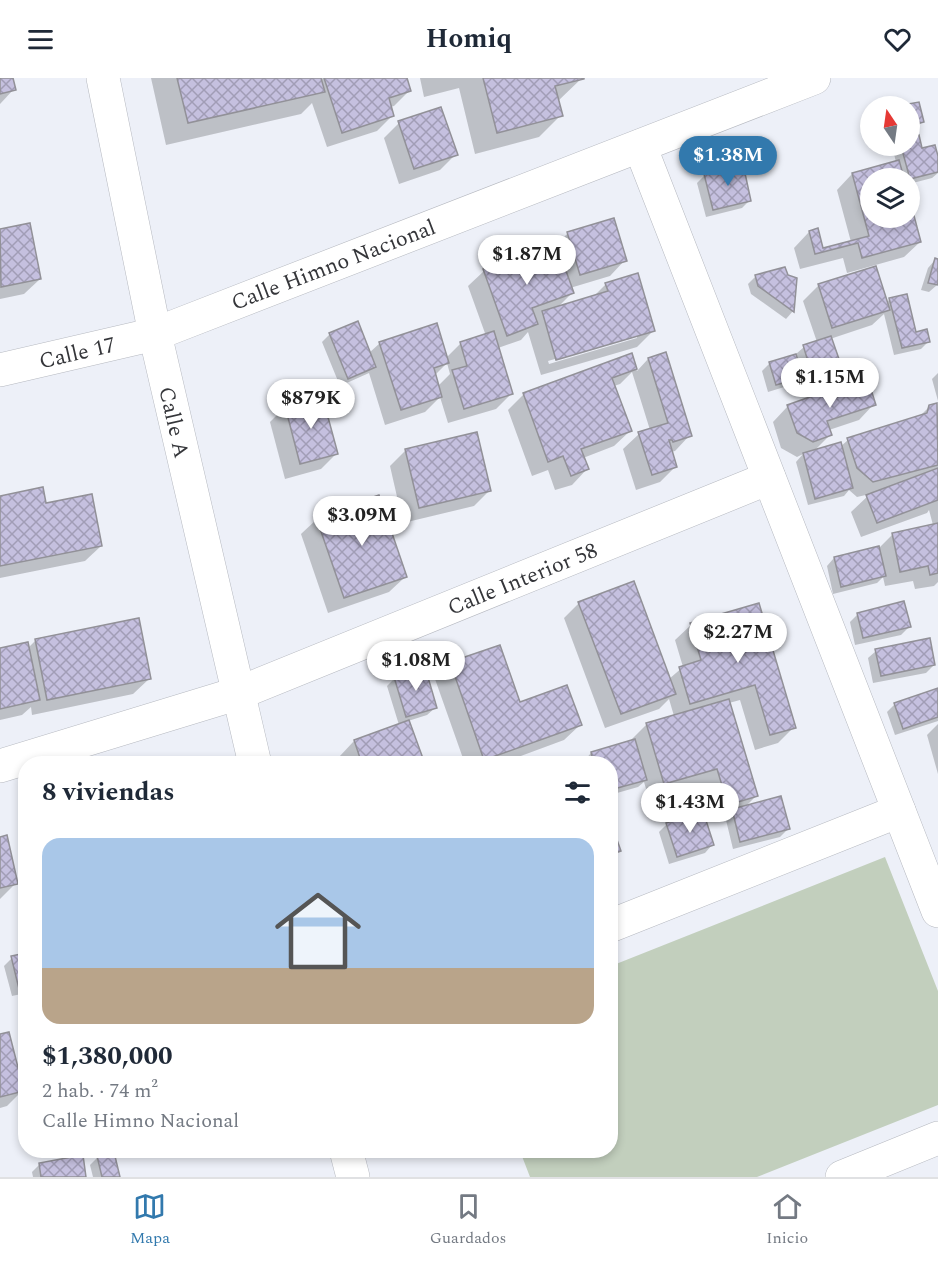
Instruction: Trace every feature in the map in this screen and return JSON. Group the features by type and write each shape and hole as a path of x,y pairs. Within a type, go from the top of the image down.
{"street":[{"name":"Calle A","path":"103,78 154,334 253,756"},
{"name":"Calle Himno Nacional","path":"154,334 814,78"},
{"path":"640,146 938,911"},
{"name":"Calle 17","path":"0,370 154,334"},
{"name":"Calle Interior 58","path":"33,756 239,693 769,478"},
{"name":"Calle Interior 58","path":"0,766 18,761"},
{"path":"618,923 899,811"},
{"path":"842,1177 938,1138"},
{"path":"348,1158 352,1177"}],"green space":[{"path":"885,857 938,991 938,1105 757,1177 530,1177 523,1158 618,1158 618,963"}],"building":[{"path":"0,78 13,78 16,90 0,94"},
{"path":"177,78 321,78 325,92 188,123"},
{"path":"324,78 407,78 411,91 389,98 394,116 342,133"},
{"path":"483,78 584,79 555,86 563,116 497,133"},
{"path":"920,106 924,122 920,123"},
{"path":"441,107 458,155 414,169 398,121"},
{"path":"920,139 922,148 935,145 938,172 920,176 920,168 907,168 904,156 920,156"},
{"path":"899,160 901,168 870,168"},
{"path":"743,164 751,201 713,210 704,174"},
{"path":"860,171 860,203 852,173"},
{"path":"614,218 627,261 580,275 567,232"},
{"path":"30,223 41,279 1,287 0,229"},
{"path":"818,228 823,248 869,236 867,228 917,228 921,242 862,258 858,243 815,254 809,231"},
{"path":"556,243 574,293 532,308 538,324 507,336 483,269"},
{"path":"935,258 938,259 938,285 928,283"},
{"path":"876,266 890,310 832,328 818,284"},
{"path":"785,267 788,275 797,278 794,312 758,286 755,275"},
{"path":"638,273 655,331 556,360 542,311 608,291 605,283"},
{"path":"907,294 916,332 927,329 930,342 902,348 889,298"},
{"path":"358,321 376,367 348,379 329,333"},
{"path":"437,323 449,363 434,368 442,397 401,410 379,342"},
{"path":"494,331 513,394 464,409 452,370 467,366 460,342"},
{"path":"831,336 839,359 810,368 803,345"},
{"path":"666,352 692,436 673,442 669,440 677,467 652,475 638,432 668,423 648,358"},
{"path":"632,353 637,369 612,378 632,431 581,449 589,469 571,476 563,456 548,462 523,393"},
{"path":"796,354 803,377 776,385 769,362"},
{"path":"867,377 876,405 827,421 832,435 813,442 797,433 787,405 827,391 831,399 840,396 837,387"},
{"path":"322,395 338,454 300,464 285,406"},
{"path":"937,403 938,465 873,482 857,468 847,438 927,413 929,405"},
{"path":"477,432 491,491 419,508 405,449"},
{"path":"841,442 853,488 815,499 803,453"},
{"path":"938,468 938,500 877,523 866,495"},
{"path":"43,487 46,503 92,494 102,546 0,566 0,496"},
{"path":"379,495 407,577 344,598 316,517"},
{"path":"938,523 938,573 930,575 928,566 900,572 892,533"},
{"path":"879,546 886,576 841,587 834,557"},
{"path":"634,581 676,694 621,714 578,602"},
{"path":"904,601 911,627 863,638 857,613"},
{"path":"759,603 796,728 770,735 755,685 690,704 679,667 701,660 690,623"},
{"path":"139,618 151,679 47,700 35,639"},
{"path":"930,638 935,665 881,676 875,649"},
{"path":"28,642 40,700 0,709 0,648"},
{"path":"500,645 520,702 567,685 582,725 495,756 483,756 450,662"},
{"path":"425,667 437,708 406,717 394,677"},
{"path":"938,688 938,717 903,729 894,703"},
{"path":"729,699 758,796 728,805 717,769 664,784 646,723"},
{"path":"409,720 422,756 359,756 354,740"},
{"path":"635,739 647,780 618,788 618,756 592,756 591,752"},
{"path":"781,796 790,829 740,842 732,809"},
{"path":"703,811 714,845 677,857 666,823"},
{"path":"7,835 18,884 0,888 0,837"},
{"path":"18,955 18,985 11,956"},
{"path":"9,1032 18,1067 18,1092 0,1097 0,1034"},
{"path":"66,1158 83,1158 86,1177 41,1177 39,1163"},
{"path":"97,1158 115,1158 120,1177 102,1177"}]}
